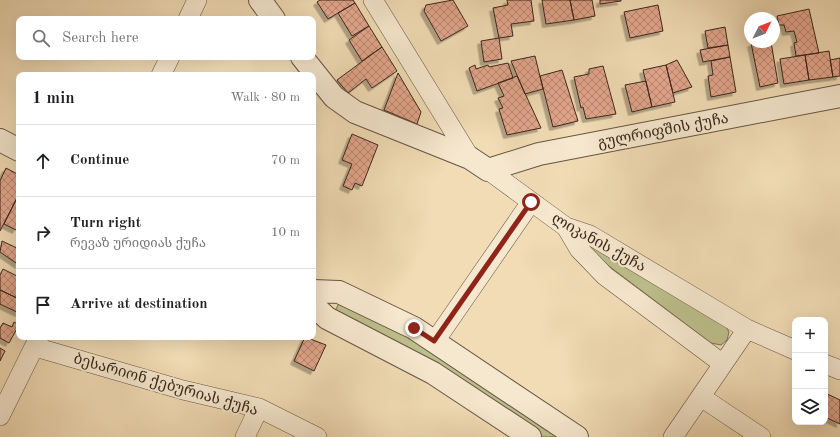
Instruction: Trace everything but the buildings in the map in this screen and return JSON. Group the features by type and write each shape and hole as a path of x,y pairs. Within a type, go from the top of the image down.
{"street":[{"path":"189,16 197,0"},
{"path":"260,0 272,16"},
{"name":"ლიკანის ქუჩა","path":"373,0 470,158 566,227 590,236 747,328 792,349"},
{"path":"162,72 168,60"},
{"path":"304,60 314,72"},
{"path":"316,74 334,97 355,112 470,158"},
{"name":"გულრიფშის ქუჩა","path":"488,170 539,154 840,96"},
{"path":"0,140 16,148"},
{"path":"434,341 531,202"},
{"path":"566,227 579,249 605,276 723,364"},
{"path":"316,291 339,292 414,328 577,437"},
{"path":"339,292 320,312 433,373 530,437"},
{"path":"674,437 747,328"},
{"path":"0,416 37,342"},
{"name":"ბესარიონ ქებურიას ქუჩა","path":"37,342 183,390 259,408 317,437"},
{"path":"828,365 840,370"},
{"path":"701,397 761,437"},
{"path":"245,437 259,408"}],"green space":[{"path":"588,240 725,325 729,332 727,340 721,345 711,343 585,248"},
{"path":"341,299 441,353 568,437 540,437 333,315"}],"route":[{"path":"414,328 434,341 531,202"}]}
